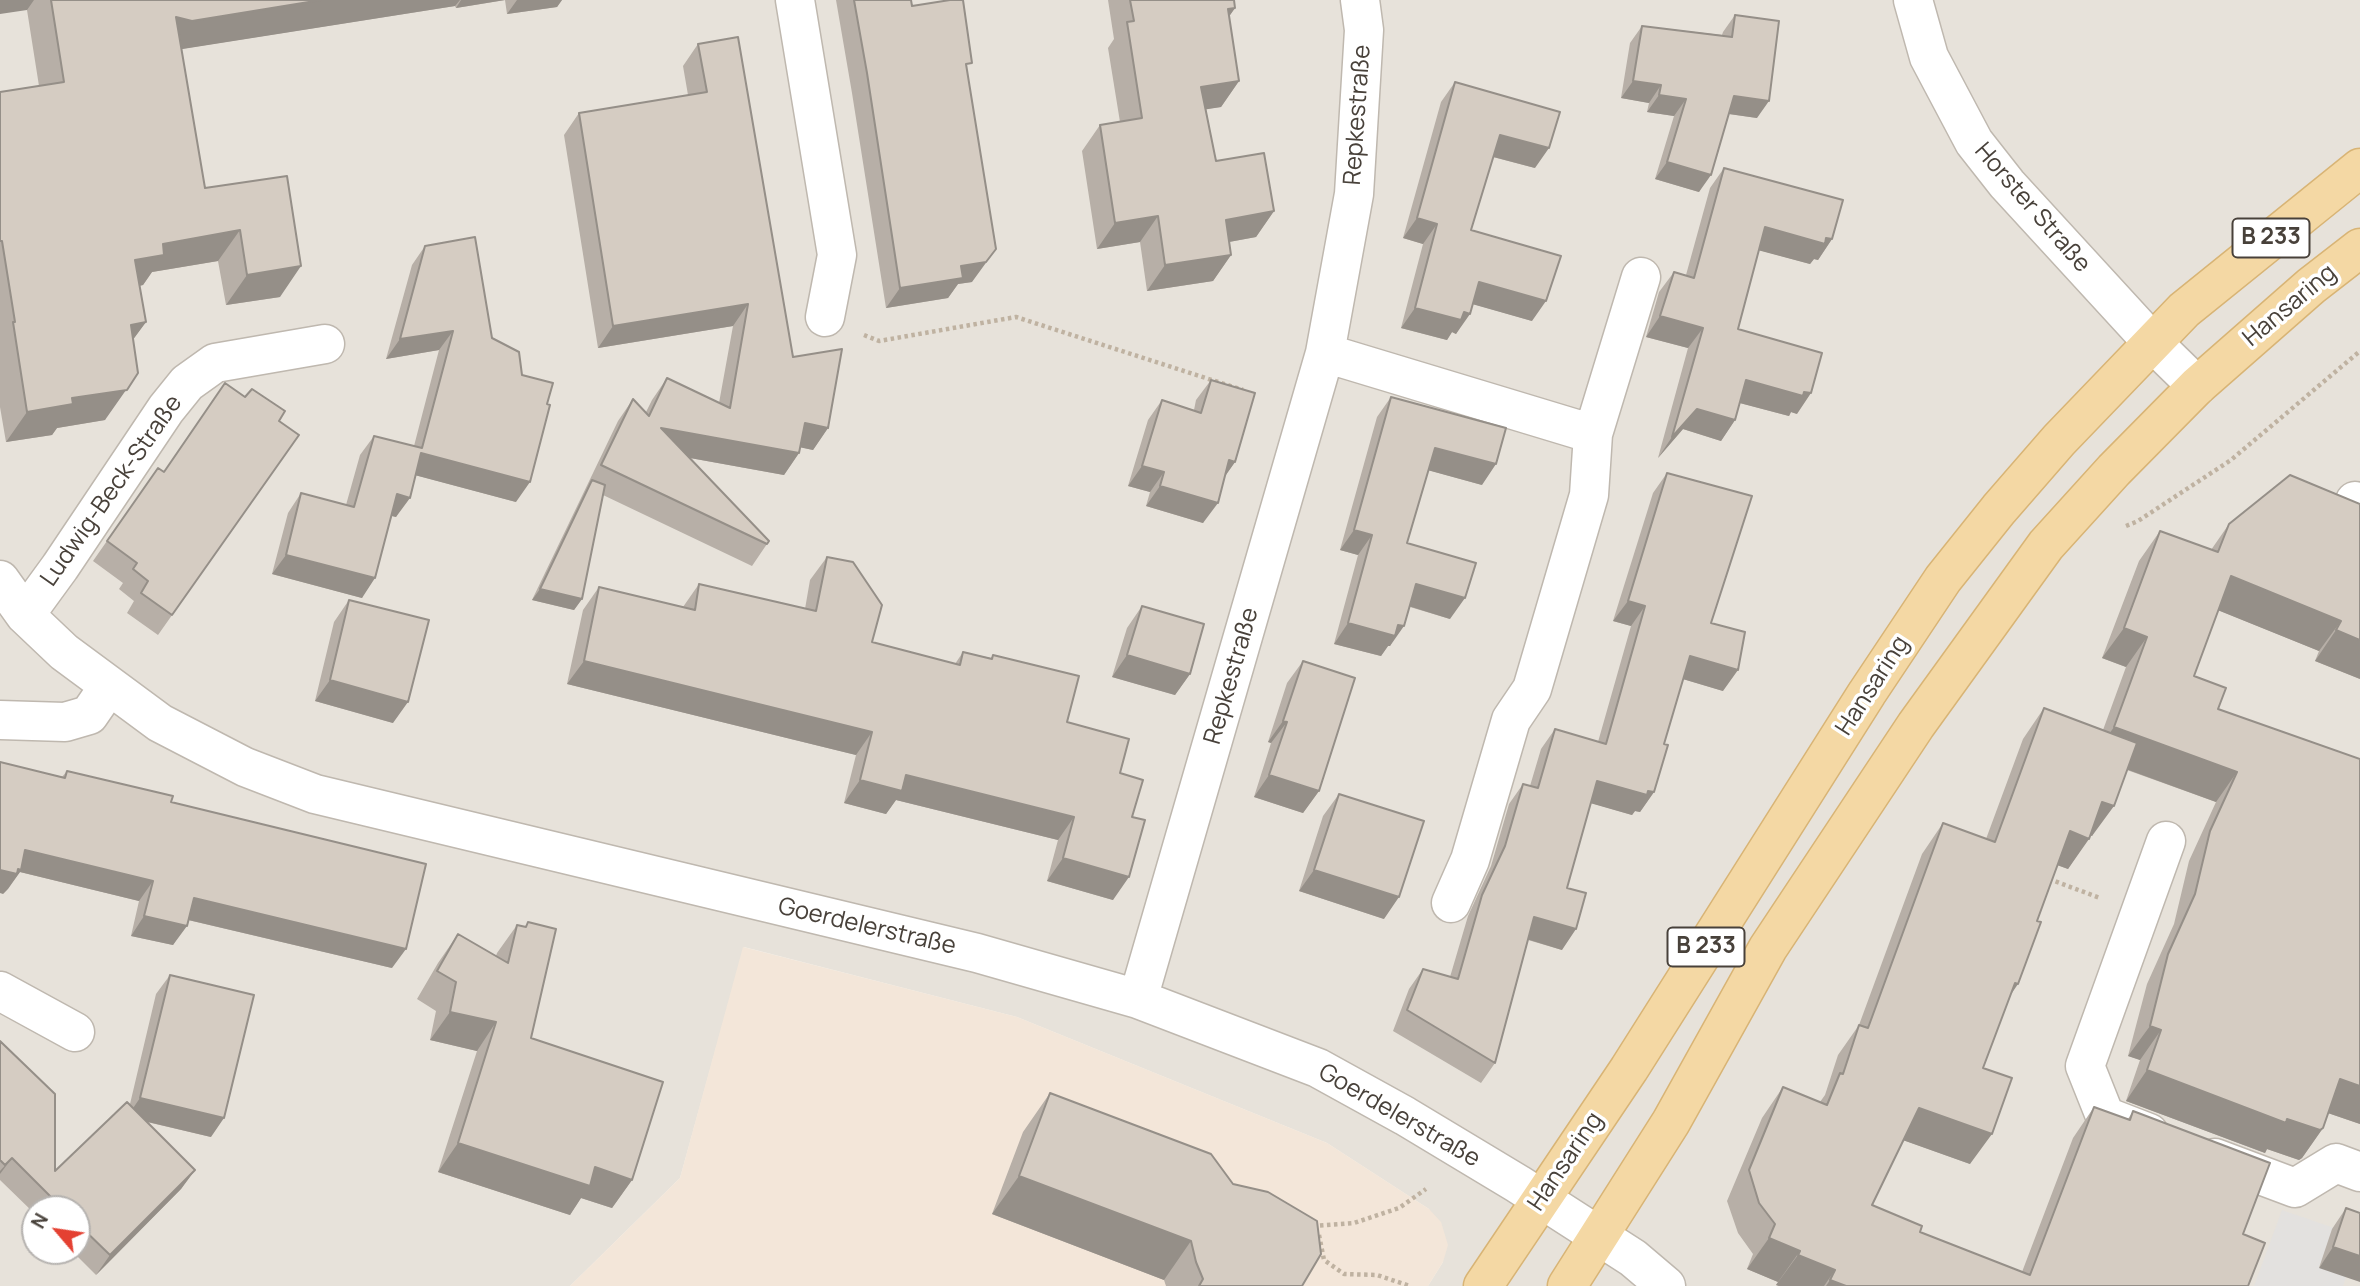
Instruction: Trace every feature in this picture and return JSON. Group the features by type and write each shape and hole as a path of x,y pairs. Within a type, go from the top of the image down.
{"main road":[{"name":"Hansaring","path":"1483,1286 1629,1069 1807,787 1943,579 1998,509 2059,440 2183,310 2360,168"},
{"name":"Hansaring","path":"1567,1286 1671,1122 1768,948 1916,725 2046,545 2114,470 2197,386 2311,286 2360,248"}],"street":[{"path":"795,0 837,254 825,317"},
{"name":"Repkestraße","path":"1138,999 1325,353 1354,194 1364,30 1360,0"},
{"name":"Horster Straße","path":"1913,0 1929,57 1974,142 2007,184 2152,342 2197,386"},
{"path":"1451,903 1470,860 1511,720 1532,689 1589,495 1593,434 1641,277"},
{"name":"Ludwig-Beck-Straße","path":"25,615 166,409 187,383 215,363 325,344"},
{"path":"1325,353 1593,434"},
{"name":"Goerdelerstraße","path":"0,580 25,615 64,652 160,723 245,767 315,794 977,953 1138,999 1318,1068 1405,1116 1541,1198 1633,1258 1666,1286"},
{"path":"0,720 65,722 89,715 109,686"},
{"path":"2166,841 2085,1066 2105,1116 2295,1188 2336,1163 2360,1172"},
{"path":"0,991 75,1032"}],"path":[{"path":"825,317 879,341 1016,317 1309,411"},
{"path":"2119,530 2138,521 2231,460 2360,351"},
{"path":"2043,877 2140,913"},
{"path":"1306,1224 1317,1227 1354,1223 1399,1208 1426,1189"},
{"path":"1317,1227 1324,1260 1344,1274 1377,1275 1410,1286"}],"shaded area":[{"path":"0,0 2360,0 2360,1286 1428,1286 1443,1262 1429,1209 1327,1143 1017,1017 744,947 680,1178 570,1286 0,1286"},
{"path":"743,947 1017,1017 1327,1143 1429,1209 1441,1222 1448,1245 1443,1262 1428,1286 570,1286 680,1178"},
{"path":"2282,1210 2334,1228 2319,1267 2346,1277 2343,1286 2254,1286"}],"building":[{"path":"51,0 321,0 192,21 176,17 205,188 287,176 301,266 247,275 240,230 163,244 164,255 135,260 146,322 131,325 138,373 127,390 72,398 73,404 27,412 15,322 0,241 0,92 64,82"},
{"path":"854,0 911,0 912,6 963,0 972,63 966,64 996,249 986,262 961,266 963,278 900,288"},
{"path":"1130,0 1234,0 1235,8 1228,9 1239,81 1201,87 1216,161 1264,153 1274,211 1226,220 1231,255 1165,265 1158,216 1115,223 1100,125 1142,118 1127,22 1134,21"},
{"path":"1735,15 1779,21 1769,101 1734,96 1711,175 1667,162 1686,99 1659,95 1661,85 1633,81 1642,26 1732,37"},
{"path":"738,37 793,357 842,349 828,428 805,423 799,453 661,428 769,541 767,544 601,465 633,399 649,416 667,378 730,408 748,304 613,326 579,113 707,92 698,44"},
{"path":"1455,82 1560,112 1549,148 1500,135 1471,230 1561,256 1546,301 1479,282 1470,314 1464,312 1461,320 1415,308 1437,224 1417,218"},
{"path":"1724,168 1843,200 1832,239 1826,238 1825,244 1765,227 1738,329 1822,353 1811,393 1804,392 1803,396 1746,380 1735,420 1697,409 1672,437 1703,328 1660,316 1674,272 1694,278"},
{"path":"475,237 492,338 519,352 522,375 553,383 530,482 421,453 410,498 397,494 375,578 286,555 301,493 354,507 374,436 422,448 453,331 400,339 425,246"},
{"path":"1211,380 1255,393 1235,462 1229,460 1218,503 1160,486 1164,472 1142,466 1162,400 1201,413"},
{"path":"225,383 245,397 252,389 285,411 279,421 299,435 172,615 141,593 148,581 133,569 137,563 107,541 158,468 164,472"},
{"path":"1391,397 1506,428 1496,464 1435,448 1407,543 1476,563 1465,598 1416,584 1404,626 1398,625 1395,636 1348,623 1372,535 1354,530"},
{"path":"1667,473 1752,496 1711,623 1745,632 1738,670 1690,656 1664,744 1668,745 1654,792 1648,791 1647,795 1597,781 1567,888 1586,893 1576,929 1534,917 1495,1063 1407,1010 1423,969 1458,979 1482,895 1505,846 1523,784 1538,788 1555,729 1606,744 1645,606 1628,601"},
{"path":"2290,475 2360,504 2360,640 2336,630 2341,621 2231,576 2194,676 2226,688 2218,709 2360,759 2360,1086 2340,1079 2320,1130 2287,1119 2286,1123 2147,1070 2161,1030 2150,1026 2168,954 2195,894 2210,831 2237,772 2114,727 2147,637 2124,628 2160,531 2218,552 2229,524"},
{"path":"592,480 605,485 582,599 540,589"},
{"path":"827,557 853,562 882,605 872,642 960,665 963,652 992,659 993,655 1079,676 1067,722 1129,739 1120,773 1143,780 1132,817 1145,820 1129,877 1063,858 1074,817 906,775 902,791 860,780 872,732 584,661 599,587 695,610 699,584 816,611"},
{"path":"349,600 429,620 408,702 330,680"},
{"path":"1142,606 1204,624 1190,674 1127,655"},
{"path":"1303,661 1355,678 1319,791 1269,775 1287,722 1283,721"},
{"path":"2044,708 2137,743 2114,806 2102,802 2089,839 2070,831 2037,921 2041,922 1983,1068 2012,1078 1992,1134 1919,1108 1872,1205 1922,1226 1920,1232 2030,1275 2094,1107 2130,1120 2133,1111 2270,1163 2243,1234 2265,1243 2248,1286 1846,1286 1830,1280 1835,1270 1798,1255 1800,1251 1769,1238 1775,1224 1759,1203 1749,1170 1783,1087 1827,1105 1840,1073 1843,1074 1859,1025 1868,1028 1943,823 1995,842"},
{"path":"0,762 65,778 67,771 173,796 171,802 426,864 406,949 194,898 187,926 144,916 153,881 25,850 21,870 18,869 17,874 0,870"},
{"path":"1339,794 1424,821 1399,897 1314,870"},
{"path":"528,922 556,929 531,1038 663,1082 632,1180 595,1167 590,1186 458,1143 496,1022 450,1012 456,982 437,971 458,934 508,963 517,925 526,927"},
{"path":"170,975 254,995 224,1118 140,1098"},
{"path":"0,1041 55,1094 55,1171 127,1102 195,1170 110,1255 91,1237 91,1195 49,1195 12,1158 5,1165 0,1160"},
{"path":"1050,1093 1211,1154 1233,1184 1268,1192 1317,1221 1321,1254 1302,1286 1199,1286 1203,1279 1191,1241 1019,1176"},
{"path":"2346,1208 2360,1213 2360,1256 2333,1247"}]}
